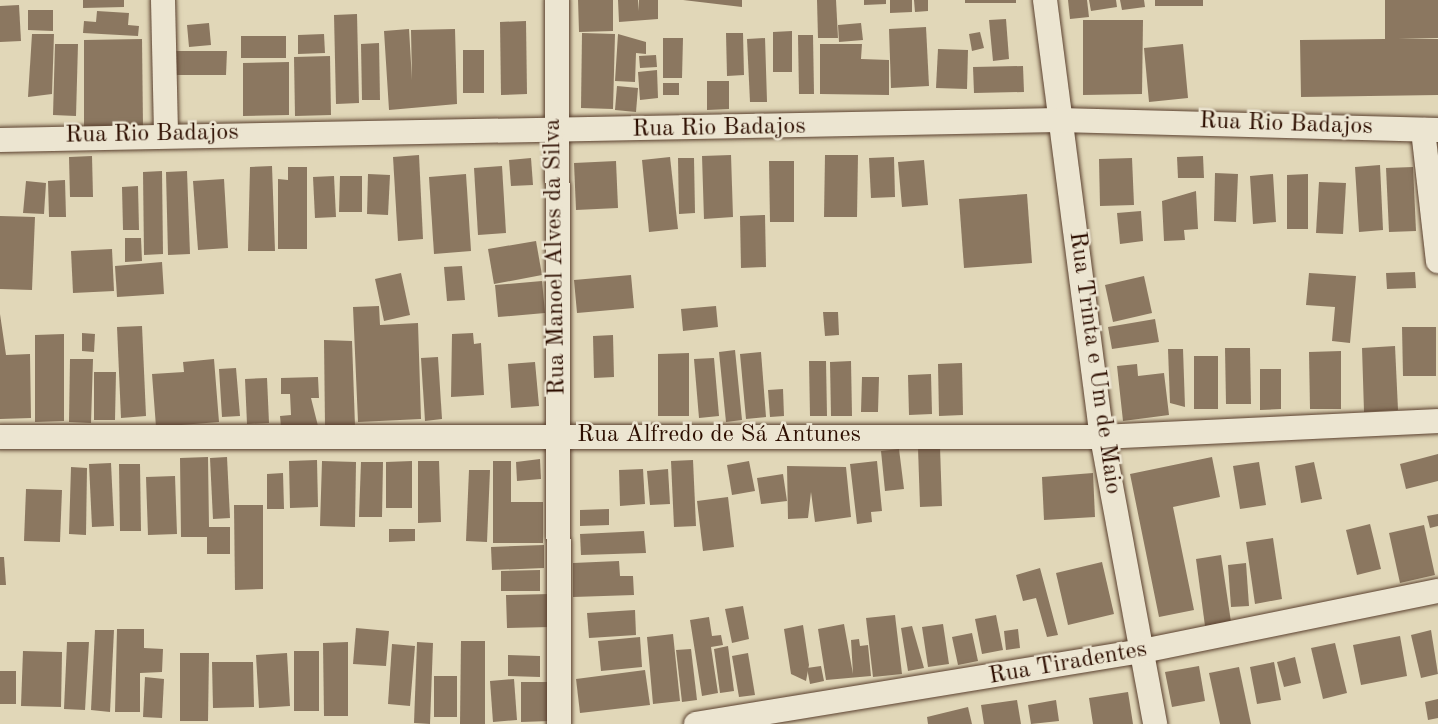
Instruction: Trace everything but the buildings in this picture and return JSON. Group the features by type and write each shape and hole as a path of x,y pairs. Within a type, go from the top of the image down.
{"street":[{"path":"163,0 166,133"},
{"name":"Rua Manoel Alves da Silva","path":"557,0 554,133 559,436 559,724"},
{"name":"Rua Trinta e Um de Maio","path":"1045,0 1102,437 1155,724"},
{"name":"Rua Rio Badajos","path":"0,140 166,133 554,133 1059,120 1430,130"},
{"path":"1430,130 1438,261"},
{"name":"Rua Alfredo de Sá Antunes","path":"0,437 1102,437 1438,421"},
{"name":"Rua Tiradentes","path":"696,724 1142,651 1438,591"}]}
